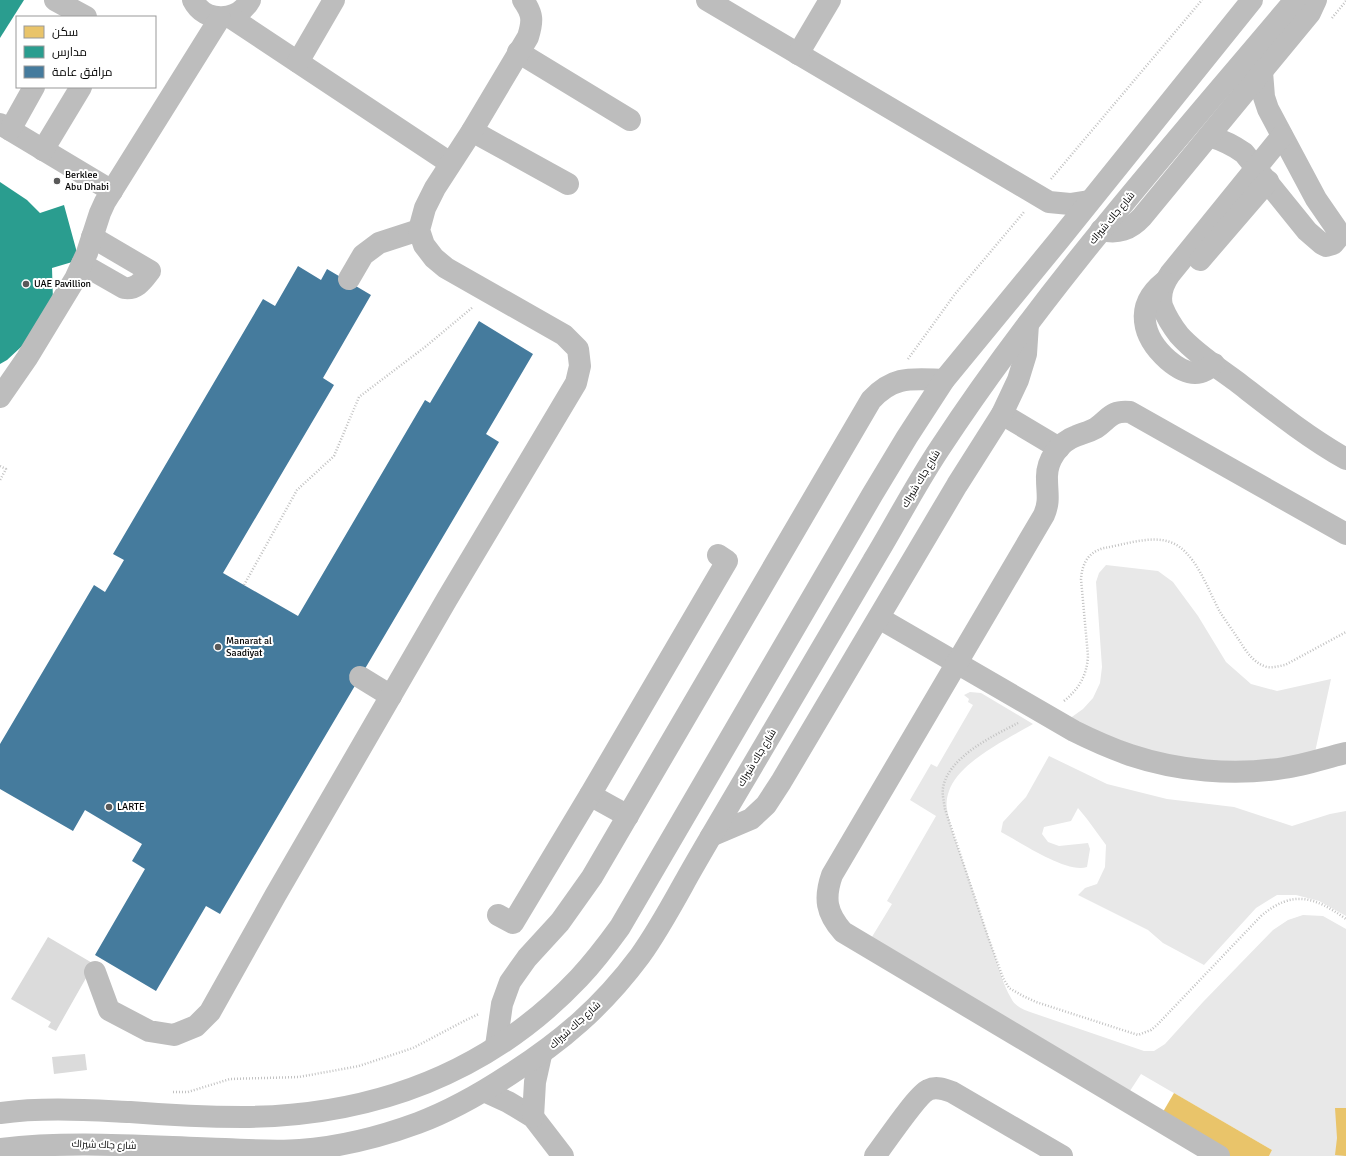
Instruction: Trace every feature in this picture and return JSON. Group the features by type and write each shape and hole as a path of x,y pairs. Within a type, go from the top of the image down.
{"street":[{"path":"55,0 79,15"},
{"path":"193,0 202,11 210,16 225,17 240,12 250,0"},
{"path":"298,62 334,0"},
{"path":"95,972 109,1010 129,1022 149,1031 174,1035 196,1026 210,1012 391,696 576,383 580,366 578,349 569,340 490,292 446,268 434,258 424,245 419,230 425,208 435,188 472,131 528,36 532,25 531,15 523,0"},
{"path":"707,0 1050,202 1070,204 1089,201"},
{"path":"798,54 830,0"},
{"path":"0,1113 49,1109 90,1109 243,1117 304,1113 349,1107 415,1088 446,1074 496,1046 531,1022 556,1001 579,978 620,927 872,495 944,380 1252,0"},
{"name":"شارع جاك شيراك","path":"0,1149 28,1145 71,1144 276,1151 333,1146 364,1140 421,1122 449,1110 484,1091 541,1054 573,1030 619,982 662,923 711,836 938,451 984,383 1101,230 1295,0"},
{"path":"1101,230 1120,232 1136,224 1310,13 1316,0"},
{"path":"225,17 298,62 450,163"},
{"path":"0,397 27,358 71,286 82,264 100,214 112,191 225,17"},
{"path":"518,52 630,120"},
{"path":"1209,136 1233,145 1244,153 1314,238 1326,246 1340,249 1336,228 1316,200 1268,109 1264,97 1262,72"},
{"path":"16,137 34,88"},
{"path":"16,137 80,88"},
{"path":"472,131 568,184"},
{"path":"1165,312 1172,295 1183,279 1262,174 1282,136"},
{"path":"16,137 112,191"},
{"path":"1214,364 1209,369 1196,373 1184,371 1172,363 1162,354 1147,333 1145,314 1147,304 1157,287 1165,281 1262,174"},
{"path":"1050,202 1056,221 1059,240"},
{"path":"350,279 363,255 379,243 419,230"},
{"path":"82,264 124,288 138,286 150,271 92,237"},
{"path":"1165,281 1162,289 1162,305 1179,335 1278,413 1346,459"},
{"path":"711,836 751,820 766,805 781,782 957,485 1002,414 1018,380 1026,354 1028,324"},
{"path":"496,1046 502,1004 510,982 518,969 560,922 592,877 871,400 878,392 898,381 909,379 944,380"},
{"path":"1219,1156 853,939 843,932 834,922 829,911 827,899 828,887 832,875 1044,515 1048,506 1049,496 1047,476 1053,456 1059,448 1076,436 1084,434 1098,426 1116,412 1130,412 1346,534"},
{"path":"1002,414 1059,448"},
{"path":"498,915 513,923 590,795 646,685 727,561 718,555"},
{"path":"879,618 1074,731 1102,744 1138,757 1191,769 1222,772 1260,771 1284,768 1314,762 1346,753"},
{"path":"360,677 391,696"},
{"path":"590,795 628,816"},
{"path":"533,1117 535,1082 541,1054"},
{"path":"875,1156 922,1093 935,1088 941,1088 952,1092 1040,1151 1062,1156"},
{"path":"484,1091 508,1102 533,1117 563,1156"}],"path":[{"path":"244,584 297,490 334,456 359,397 425,347 490,292"},
{"path":"0,466 6,470 0,480"},
{"path":"1346,632 1285,665 1267,667 1259,664 1248,654 1221,612 1195,564 1187,553 1171,542 1155,539 1095,550 1084,562 1082,569 1081,579 1088,656 1087,667 1083,678 1073,694 1064,701 1040,711 996,734 961,758 951,770 943,787 945,809 988,937 1006,983 1014,992 1036,1002 1138,1035 1151,1030 1157,1025 1261,916 1271,908 1291,900 1311,899 1321,903 1346,919"},
{"path":"166,1092 188,1092 230,1078 299,1077 359,1066 413,1048 466,1020 502,1004"}],"shaded area":[{"path":"1106,565 1158,571 1173,582 1198,616 1226,662 1251,684 1277,691 1331,679 1315,752 1246,767 1124,749 1069,719 1083,709 1093,698 1100,683 1102,667 1096,582 1099,573"},
{"path":"970,692 981,693 1033,724 985,752 973,761 954,780 947,797 948,816 954,835 1003,980 1015,1004 1020,1008 1033,1013 1144,1051 1154,1051 1165,1044 1203,1002 1273,930 1288,920 1303,915 1323,916 1346,929 1346,1156 1269,1156 1272,1150 1141,1074 1126,1097 867,945 892,904 887,901 936,816 910,800 931,764 937,767 973,705 968,702 969,699 964,695"},
{"path":"1049,756 1107,784 1167,799 1234,807 1292,826 1330,814 1346,811 1346,916 1319,901 1296,895 1277,895 1256,908 1204,965 1163,943 1148,930 1078,895 1085,888 1097,884 1105,867 1106,845 1078,808 1071,821 1044,827 1042,834 1048,842 1059,846 1088,843 1090,849 1087,867 1078,868 1056,862 1001,832 1003,822 1026,797"}],"building: سكن":[{"path":"1174,1093 1272,1150 1269,1156 1226,1156 1160,1117"},
{"path":"1335,1108 1346,1108 1346,1156 1335,1155 1337,1138"}],"building: مدارس":[{"path":"0,0 24,0 0,38"},
{"name":"UAE Pavillion","path":"0,182 27,200 40,213 64,205 79,260 52,268 53,301 34,335 7,360 0,364"}],"building: مرافق عامة":[{"name":"Manarat al Saadiyat","path":"298,266 321,280 327,269 371,295 323,378 334,385 223,573 298,616 425,400 430,403 479,321 533,354 486,434 499,442 220,914 206,906 156,991 95,955 145,869 132,861 142,844 85,810 73,831 0,789 0,744 94,585 105,592 124,560 113,554 263,299 275,306"}],"building: أخرى":[{"path":"48,937 94,964 56,1031 48,1027 51,1022 11,999"},
{"path":"85,1054 87,1070 54,1074 52,1057"}],"place":[{"name":"Berklee Abu Dhabi","path":"57,181"},
{"name":"UAE Pavillion","path":"26,284"},
{"name":"Manarat al Saadiyat","path":"218,647"},
{"name":"LARTE","path":"109,807"}]}
